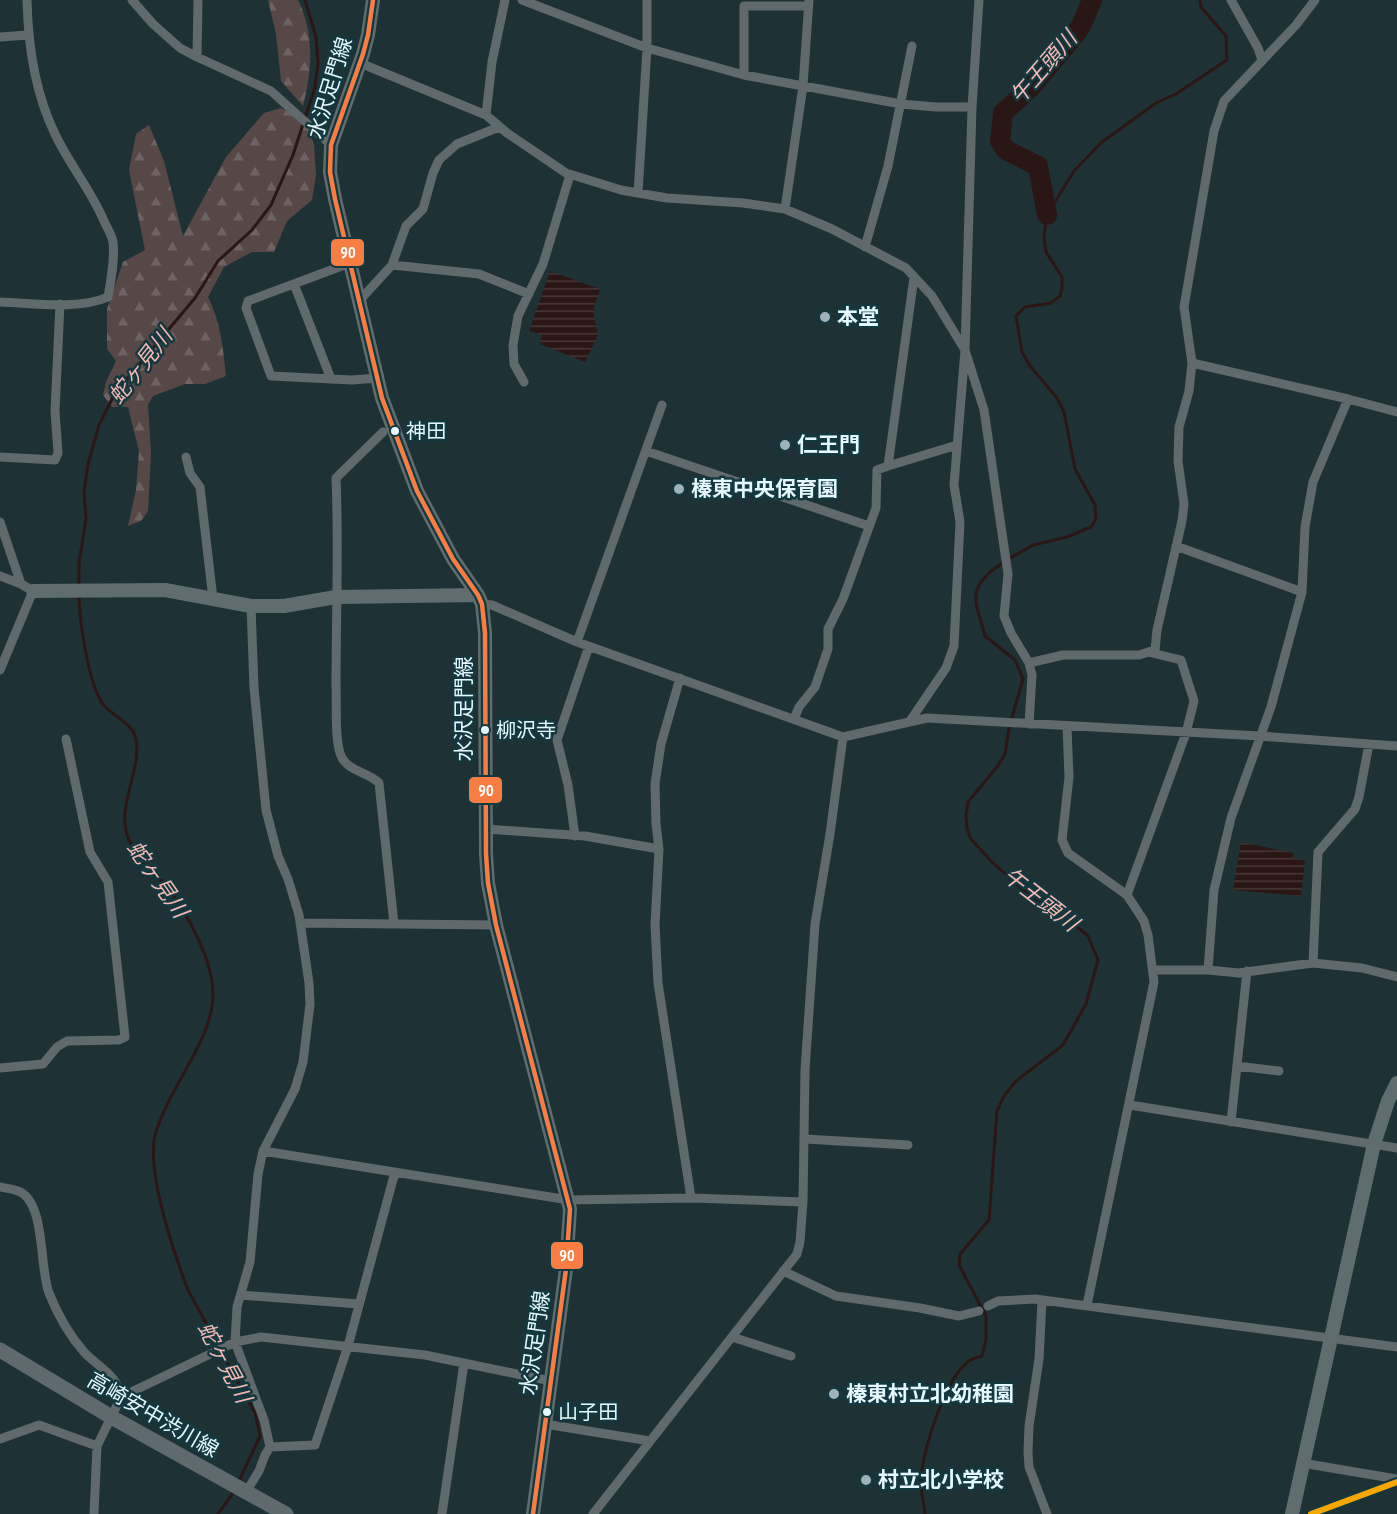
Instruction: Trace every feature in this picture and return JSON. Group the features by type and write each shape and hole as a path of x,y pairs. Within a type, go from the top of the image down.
{"main road":[{"name":"水沢足門線","path":"373,0 368,35 360,63 331,145 330,172 382,398 417,491 453,559 480,599 485,633 488,883 496,925 570,1209 566,1269 533,1514"},
{"path":"27,588 165,590 251,606 284,606 336,597 480,599"},
{"path":"1292,1514 1374,1144 1388,1101 1397,1083"},
{"name":"高崎安中渋川線","path":"0,1350 113,1418 246,1492 267,1509 286,1514"}],"street":[{"path":"0,302 60,304 98,301 108,297 113,241 96,200 72,165 54,132 42,101 28,35 27,0"},
{"path":"132,0 153,24 180,48 271,92 331,145"},
{"path":"197,57 198,0"},
{"path":"486,115 492,62 505,0"},
{"path":"522,0 647,48 744,75 901,104 972,107"},
{"path":"639,193 647,48 647,0"},
{"path":"910,721 946,668 954,646 960,522 954,485 965,350 972,107 979,0"},
{"path":"1231,0 1258,48 1262,60"},
{"path":"1029,663 1063,655 1139,656 1155,650 1157,630 1184,504 1178,461 1179,427 1189,391 1192,363 1184,307 1214,131 1224,101 1296,25 1315,0"},
{"path":"744,75 744,6 808,3 802,86 785,209"},
{"path":"0,37 28,35"},
{"path":"865,247 888,166 912,46"},
{"path":"360,63 486,115 499,127 570,175 621,190 667,198 743,203 785,209 804,216 906,268 932,296 965,350 984,410 1006,553 1004,616 1011,633 1029,663 1032,675 1025,725"},
{"path":"359,301 392,265 406,226 423,209 433,173 440,160 457,144 499,127"},
{"path":"524,382 514,364 513,345 518,316 543,264 570,175"},
{"path":"350,263 248,301 246,308 271,376 352,380 378,378"},
{"path":"392,265 479,274 529,294"},
{"path":"888,466 914,277"},
{"path":"294,284 331,379"},
{"path":"0,457 55,460 58,453 55,411 60,304"},
{"path":"1192,363 1397,412"},
{"path":"1208,970 1214,890 1232,818 1271,707 1302,592 1305,527 1313,482 1348,399"},
{"path":"577,642 662,405"},
{"path":"383,432 336,478 339,538 336,597 337,726 340,755 351,768 374,777 379,783 394,924"},
{"path":"794,719 799,707 815,687 828,649 828,629 843,599 876,508 877,470 957,445"},
{"path":"646,451 869,526"},
{"path":"186,456 190,473 200,487 213,599"},
{"path":"0,522 27,588 0,670"},
{"path":"1176,546 1302,592"},
{"path":"0,576 27,588"},
{"path":"480,599 577,642 843,737 927,718 1260,736 1397,746"},
{"path":"246,1492 270,1447 268,1431 235,1342 237,1307 250,1262 258,1174 263,1151 295,1089 303,1062 310,1004 300,923 266,810 254,688 251,606"},
{"path":"575,836 568,785 557,740 589,646"},
{"path":"1126,895 1186,733 1194,701 1181,660 1148,652"},
{"path":"680,678 661,744 656,784 656,824 659,849 655,925 658,983 691,1198"},
{"path":"1067,727 1069,777 1062,840 1064,848 1068,854 1126,895 1144,921 1154,970 1154,982 1130,1106 1087,1305"},
{"path":"593,1514 797,1254 803,1202 805,1070 815,924 843,737"},
{"path":"0,1068 44,1064 57,1047 68,1041 119,1040 125,1037 108,882 90,852 66,739"},
{"path":"1313,963 1318,852 1355,809 1369,744"},
{"path":"486,829 575,836 659,849"},
{"path":"300,923 496,925"},
{"path":"1154,970 1208,970 1239,973 1313,963 1362,968 1397,977"},
{"path":"1231,1122 1247,971"},
{"path":"1237,1066 1279,1071"},
{"path":"1130,1106 1397,1148"},
{"path":"805,1139 908,1145"},
{"path":"263,1151 569,1200 691,1198 803,1202"},
{"path":"270,1447 315,1445 348,1346 395,1172"},
{"path":"0,1187 20,1191 31,1203 36,1213 40,1232 44,1274 49,1292 63,1320 84,1352 115,1381 122,1397"},
{"path":"783,1271 836,1296 959,1316 979,1311"},
{"path":"241,1295 359,1304"},
{"path":"988,1306 998,1301 1042,1301 1087,1305 1191,1321 1397,1347"},
{"path":"1042,1301 1039,1359 1029,1426 1028,1452 1029,1467 1047,1514"},
{"path":"94,1514 97,1446 122,1397 235,1342 261,1337 425,1355 551,1381"},
{"path":"732,1337 791,1356"},
{"path":"442,1514 464,1363"},
{"path":"545,1424 650,1441"},
{"path":"0,1439 39,1425 97,1446"},
{"path":"1302,1463 1397,1479"}],"green space":[{"path":"268,0 298,0 303,13 309,39 310,66 303,106 281,81 276,34"},
{"path":"281,108 292,113 308,130 314,144 316,175 312,200 287,221 274,252 252,252 224,267 208,297 219,326 226,376 205,384 185,384 153,396 148,405 151,453 148,511 141,521 128,526 136,490 139,451 128,407 112,407 103,395 106,382 116,361 107,349 107,309 123,262 145,250 129,170 136,134 149,125 164,161 183,236 226,157 264,113"}],"shaded area":[{"path":"550,271 600,289 593,311 598,335 585,362 540,344 542,335 529,331"},
{"path":"1241,842 1293,853 1293,858 1305,861 1301,896 1233,890"}],"waterway":[{"name":"蛇ヶ見川","path":"79,587 79,563 86,519 84,492 88,464 99,425 115,393 195,298 218,261 252,230 271,205 293,155 315,87 318,63 316,37 305,0"},
{"name":"午王頭川","path":"1047,215 1038,166 1006,150 1000,141 1003,113 1030,88 1074,36 1092,0"},
{"name":"午王頭川","path":"925,1514 921,1477 926,1449 937,1414 960,1370 969,1361 982,1356 986,1339 986,1316 959,1265 960,1254 989,1220 997,1111 1004,1096 1015,1082 1063,1045 1086,1004 1098,960 1088,936 1022,889 991,861 971,839 967,829 968,802 1005,754 1009,728 1023,679 1015,660 985,636 976,604 976,593 980,583 1005,561 1033,545 1067,537 1091,527 1096,519 1095,505 1075,469 1064,412 1057,398 1030,366 1022,352 1016,316 1025,307 1051,303 1060,296 1062,277 1046,252 1044,237 1047,215 1074,171 1102,142 1156,103 1176,94 1227,60 1226,36 1201,7 1200,0"},
{"name":"蛇ヶ見川","path":"79,594 85,650 98,695 103,704 131,728 136,739 136,763 125,813 128,837 135,851 167,887 183,910 204,952 212,981 212,1006 206,1029 161,1119 155,1134 153,1157 164,1216 188,1290 255,1413 260,1436 239,1481"},
{"name":"蛇ヶ見川","path":"218,1514 235,1490"}],"transit line":[{"name":"90","path":"373,0 363,54 331,145 330,172 382,398 417,491 453,559 482,604 485,633 488,883 496,925 570,1209 566,1269 533,1514"},
{"path":"1311,1514 1397,1482"}],"place":[{"name":"本堂","path":"825,317"},
{"name":"神田","path":"395,431"},
{"name":"仁王門","path":"785,445"},
{"name":"榛東中央保育園","path":"679,489"},
{"name":"柳沢寺","path":"485,730"},
{"name":"榛東村立北幼稚園","path":"834,1394"},
{"name":"山子田","path":"547,1412"},
{"name":"村立北小学校","path":"866,1480"}]}
